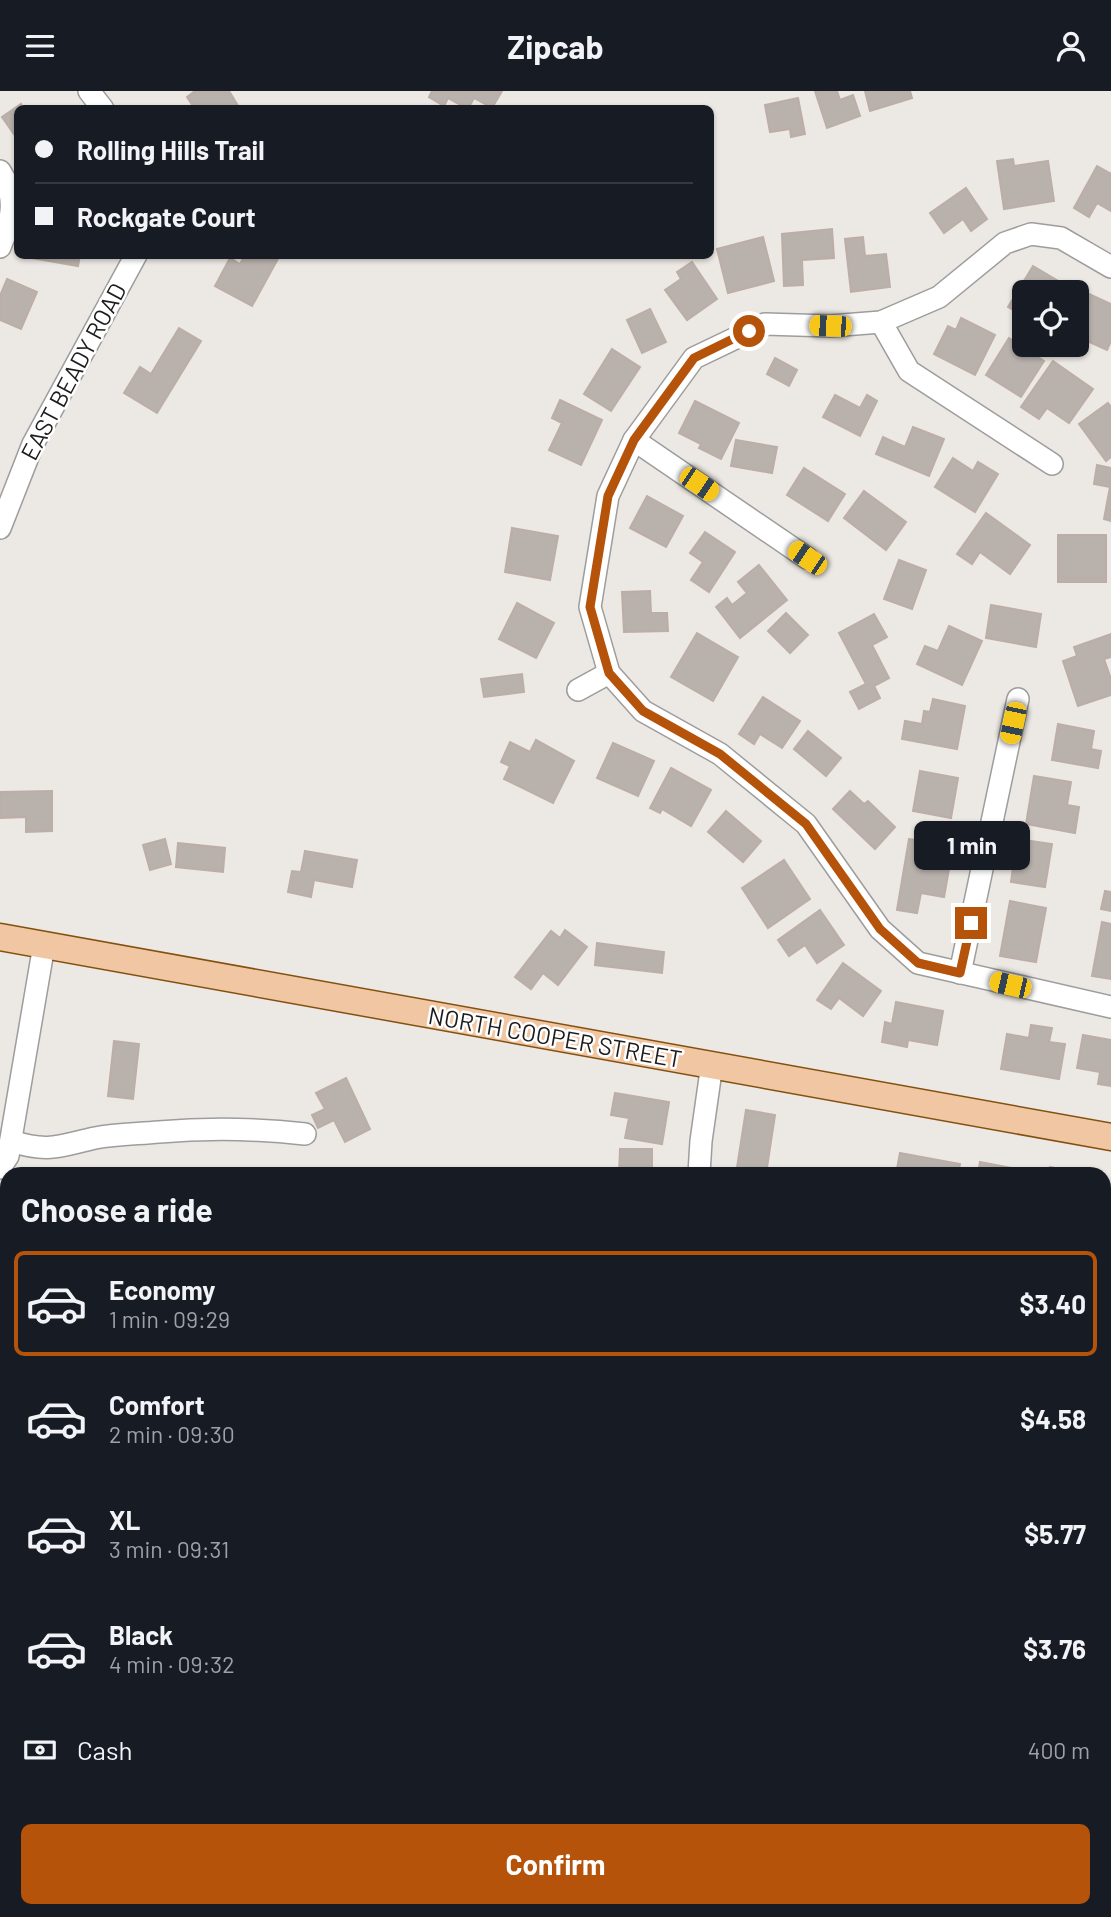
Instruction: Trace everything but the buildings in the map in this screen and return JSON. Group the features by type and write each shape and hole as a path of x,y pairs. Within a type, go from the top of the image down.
{"main road":[{"name":"NORTH COOPER STREET","path":"0,937 1111,1137"}],"street":[{"path":"89,91 100,105"},
{"path":"0,171 9,185 12,200 9,225 1,244"},
{"path":"1111,267 1061,238 1031,234 1005,243 939,297 880,321 830,326 765,324 694,358 634,440 608,496 590,607 609,673 643,711 720,754 806,824 880,929 918,963 1111,1007"},
{"name":"EAST BEADY ROAD","path":"0,529 33,444 134,259"},
{"path":"880,321 909,371 1052,464"},
{"path":"634,440 807,558"},
{"path":"578,690 609,673"},
{"path":"960,973 1018,699"},
{"path":"1,1167 9,1156 44,945"},
{"path":"699,1167 712,1064"},
{"path":"11,1141 30,1147 51,1148 96,1138 164,1132 269,1130 305,1135"}],"route":[{"path":"749,331 694,358 634,440 608,496 590,607 609,673 643,711 720,754 806,824 880,929 918,963 960,973 971,923"}]}
